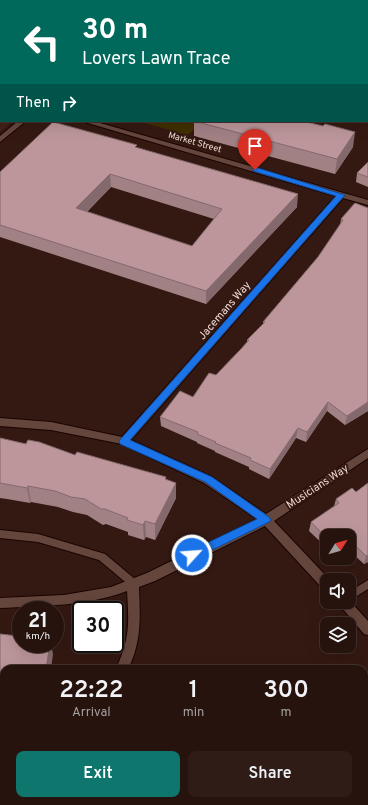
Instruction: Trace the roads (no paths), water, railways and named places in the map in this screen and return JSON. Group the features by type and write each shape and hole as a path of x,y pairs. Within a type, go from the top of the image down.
{"street":[{"path":"0,140 21,122"},
{"name":"Market Street","path":"88,122 368,203"},
{"name":"Jacemans Way","path":"124,441 341,195"},
{"path":"0,422 51,426 124,441 208,480 266,520 320,578"},
{"name":"Musicians Way","path":"0,603 64,600 111,592 151,577 266,520 368,453"},
{"path":"124,665 130,656 136,626 133,584"},
{"path":"349,609 368,630"}],"lane":[{"path":"0,534 38,538 102,557 133,584"},
{"path":"356,592 368,584"}]}
